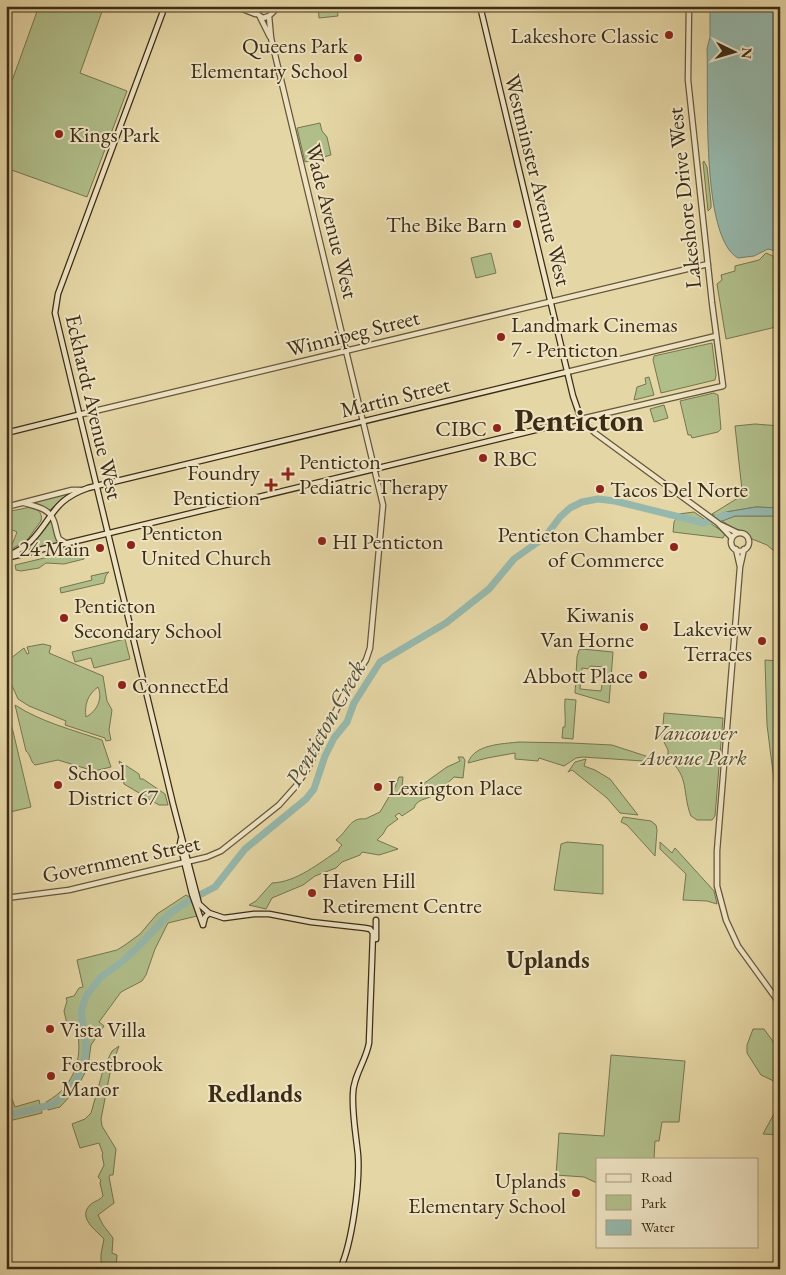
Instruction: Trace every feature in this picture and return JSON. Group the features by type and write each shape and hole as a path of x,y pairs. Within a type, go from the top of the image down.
{"street":[{"name":"Eckhardt Avenue West","path":"166,6 56,302 56,324 181,838 180,844 198,903 201,924 203,925 205,917 209,913"},
{"path":"235,6 266,18 279,6"},
{"name":"Wade Avenue West","path":"254,6 271,38"},
{"name":"Wade Avenue West","path":"272,6 270,14 271,38 374,469"},
{"name":"Westminster Avenue West","path":"480,6 567,372 581,419"},
{"name":"Lakeshore Drive West","path":"592,417 723,386 688,80 690,6"},
{"name":"Winnipeg Street","path":"6,433 708,264"},
{"name":"Martin Street","path":"6,507 716,336"},
{"path":"6,558 592,417"},
{"path":"589,429 588,422 592,417"},
{"path":"581,419 589,429 709,517 743,534 748,539 748,545 744,549 740,567 717,851 717,880 729,929 738,946 780,1004"},
{"name":"Government Street","path":"6,898 69,890 207,858 221,851 285,799 308,768 345,692 366,660 370,648 383,505 374,469"},
{"name":"Martin Street","path":"6,558 31,541 50,514 64,500 81,490"},
{"path":"24,503 36,506 50,514 57,536 67,544"},
{"path":"718,523 732,538 732,546 736,549 740,567"},
{"path":"732,538 738,533"},
{"path":"736,549 744,549"},
{"path":"198,903 209,913 224,918 250,914 269,914 311,922 370,929 373,933 369,1043 353,1091 358,1157 356,1198 347,1251 340,1269"},
{"path":"374,943 376,938 376,920"}],"green space":[{"name":"Kings Park","path":"39,6 104,6 80,73 127,91 87,197 6,168 6,101"},
{"path":"318,6 337,6 338,16 319,18"},
{"path":"320,123 322,131 327,137 331,155 305,162 297,128"},
{"path":"703,162 707,167 711,203 711,208 708,211"},
{"path":"491,253 496,273 476,278 471,258"},
{"path":"766,253 773,256 775,260 776,282 780,292 780,326 726,339 717,284 722,280 721,275 735,271 735,266 759,260"},
{"path":"712,343 715,380 661,393 653,360 654,356"},
{"path":"649,377 654,395 634,400 637,387 646,384 645,378"},
{"path":"714,393 718,395 721,429 718,432 692,438 691,435 688,435 680,401"},
{"path":"664,405 668,418 654,422 650,409"},
{"path":"755,424 780,426 780,508 756,507 726,512 716,516 712,514 738,498 742,490 735,426"},
{"path":"70,493 47,511 31,502"},
{"path":"31,507 39,512 41,521 27,540 10,550 17,532 6,527 6,512"},
{"path":"694,512 723,532 725,534 723,538 673,532 674,522 679,514"},
{"path":"735,516 780,516 780,556 767,545 752,539 746,532 735,529 722,521"},
{"path":"51,518 59,543 34,549 28,548"},
{"path":"82,549 84,559 64,564 46,563 39,568 16,570 15,565"},
{"path":"109,572 104,583 61,593 60,588 92,580 91,576"},
{"path":"125,639 130,659 94,668 91,658 75,662 72,652"},
{"path":"43,644 51,646 49,653 103,676 107,701 112,710 109,730 111,740 106,741 105,738 65,725 66,721 29,706 18,699 10,681 6,662 24,648 27,654 29,653 27,647","holes":["98,687 98,704 86,717 86,704 89,696"]},
{"path":"579,650 613,652 609,703 575,693","holes":["590,666 605,667 601,691 580,689 582,668 589,669"]},
{"path":"765,660 780,661 780,788 775,788 767,725"},
{"path":"565,699 576,700 573,739 562,738 563,727 565,727"},
{"path":"15,705 46,721 102,740 111,767 94,771 58,760 35,765 26,751"},
{"name":"Vancouver Avenue Park","path":"664,713 723,718 715,816 712,820 697,820 691,816 683,779 675,765 668,759 668,750 662,738"},
{"path":"12,727 31,807 6,813 6,728"},
{"path":"519,742 612,745 668,765 643,761 583,757 576,758 564,766 539,758 538,761 515,759 515,753 468,763 476,752 489,746"},
{"path":"458,757 463,757 465,760 463,778 454,777 434,795 419,801 414,808 402,816 399,813 395,816 398,819 387,827 377,840 398,849 379,855 362,852 360,855 342,862 336,868 315,876 303,885 272,898 266,909 249,905 256,901 272,883 299,876 339,850 342,845 336,840 352,822 365,819 380,812 390,795 392,795 399,777 403,777 403,793 422,782 423,784 447,767 460,761"},
{"path":"586,759 584,766 610,779 638,815 620,813 607,798 572,770 568,772 575,762"},
{"path":"119,761 139,774 140,779 143,779 165,794 168,805 159,805 124,784"},
{"path":"623,817 651,821 656,825 655,856 627,825 621,822"},
{"path":"567,842 603,845 603,894 554,890 561,844"},
{"path":"660,842 672,853 675,848 714,891 717,904 707,901 683,900 686,874 660,849"},
{"path":"186,895 192,901 197,916 168,923 142,981 121,992 99,1022 104,1026 91,1045 88,1067 78,1086 76,1096 71,1095 60,1107 48,1110 46,1102 65,1087 76,1068 79,1046 78,1034 75,1022 67,1024 64,1011 66,998 74,996 79,988 83,987 77,960 117,950 140,934 157,914"},
{"path":"753,1029 764,1029 780,1051 777,1061 780,1067 780,1135 763,1134 775,1112 778,1083 761,1075 747,1053 747,1045"},
{"path":"119,1046 111,1068 101,1119 102,1126 116,1149 113,1175 109,1177 114,1203 98,1215 113,1238 112,1253 117,1255 116,1269 101,1269 104,1239 90,1224 86,1215 90,1205 103,1196 101,1180 98,1177 104,1165 103,1154 99,1143 80,1148 72,1124 85,1119 91,1113 104,1067 112,1051"},
{"path":"611,1055 685,1061 679,1122 662,1122 659,1141 655,1141 654,1158 596,1158 596,1183 584,1177 556,1175 559,1133 604,1136"},
{"path":"8,1087 15,1107 39,1100 42,1113 6,1123 6,1088"}],"water":[{"path":"710,6 780,6 780,255 776,251 768,249 754,256 738,258 726,245 717,222 709,161 707,49 710,37"},
{"path":"756,507 780,508 780,516 735,516 722,521 716,516 726,512"}],"waterway":[{"name":"Penticton Creek","path":"6,1118 14,1114 54,1104 71,1089 84,1064 86,1046 81,1012 86,996 101,977 123,961 169,914 188,901 215,887 245,849 306,799 314,789 325,756 334,738 347,722 354,703 380,662 446,623 489,589 514,559 545,537 560,517 570,508 582,502 598,499 615,501 704,523 726,515"}],"place":[{"name":"Lakeshore Classic","path":"669,35"},
{"name":"Queens Park Elementary School","path":"358,58"},
{"name":"Kings Park","path":"59,134"},
{"name":"The Bike Barn","path":"517,224"},
{"name":"Landmark Cinemas 7 - Penticton","path":"501,337"},
{"name":"CIBC","path":"497,428"},
{"name":"RBC","path":"483,458"},
{"name":"Penticton Pediatric Therapy","path":"288,474"},
{"name":"Foundry Pentiction","path":"271,485"},
{"name":"Tacos Del Norte","path":"600,489"},
{"name":"HI Penticton","path":"322,541"},
{"name":"Penticton United Church","path":"131,545"},
{"name":"Penticton Chamber of Commerce","path":"674,547"},
{"name":"24 Main","path":"100,548"},
{"name":"Penticton Secondary School","path":"64,618"},
{"name":"Kiwanis Van Horne","path":"644,627"},
{"name":"Lakeview Terraces","path":"762,641"},
{"name":"Abbott Place","path":"643,675"},
{"name":"ConnectEd","path":"122,685"},
{"name":"School District 67","path":"58,785"},
{"name":"Lexington Place","path":"378,787"},
{"name":"Haven Hill Retirement Centre","path":"312,893"},
{"name":"Vista Villa","path":"50,1029"},
{"name":"Forestbrook Manor","path":"51,1076"},
{"name":"Uplands Elementary School","path":"576,1193"}],"district":[{"name":"Penticton","path":"579,420"},
{"name":"Uplands","path":"548,959"},
{"name":"Redlands","path":"255,1093"}]}
